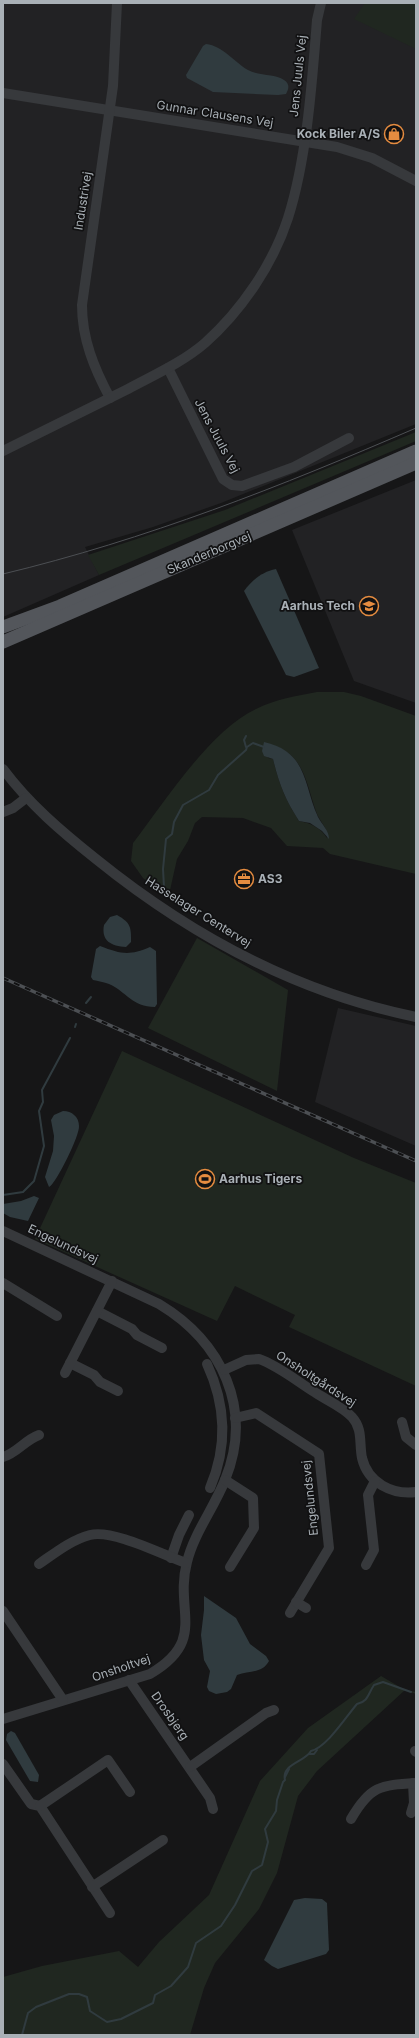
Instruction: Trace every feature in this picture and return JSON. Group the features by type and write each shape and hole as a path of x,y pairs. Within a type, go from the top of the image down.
{"main road":[{"name":"Skanderborgvej","path":"3,628 416,451"},
{"name":"Skanderborgvej","path":"3,642 416,463"},
{"path":"3,632 37,614"}],"street":[{"name":"Industrivej","path":"110,398 97,372 88,349 82,324 82,304 110,110 117,3"},
{"name":"Jens Juuls Vej","path":"3,451 168,368 205,343 234,313 257,282 274,251 288,218 296,187 304,141 317,20 321,3"},
{"name":"Gunnar Clausens Vej","path":"3,93 337,147 372,158 416,181"},
{"name":"Jens Juuls Vej","path":"168,368 222,479 232,485 242,486 294,467 349,438"},
{"name":"Hasselager Centervej","path":"3,769 26,798 71,839 157,905 225,946 275,972 314,988 355,1002 416,1017"},
{"path":"3,812 13,808 26,798"},
{"name":"Engelundsvej","path":"3,1231 159,1304 183,1320 199,1335 224,1370 228,1382 235,1418 234,1447 225,1480 192,1545 186,1563 184,1601"},
{"path":"66,1373 112,1281"},
{"path":"3,1283 57,1316"},
{"path":"97,1311 132,1329 137,1336 162,1348"},
{"name":"Onsholtgårdsvej","path":"224,1370 246,1360 258,1359 344,1410 358,1424 361,1432 362,1458 366,1468 375,1481 386,1488 397,1492 416,1492"},
{"path":"70,1363 94,1375 100,1382 118,1391"},
{"path":"207,1364 216,1386 222,1414 222,1443 218,1466 210,1488"},
{"path":"216,1386 228,1382"},
{"name":"Engelundsvej","path":"235,1418 256,1413 319,1454 329,1548 290,1613"},
{"path":"402,1422 401,1434 416,1445"},
{"path":"3,1457 11,1454 28,1439 39,1435"},
{"path":"225,1480 253,1498 254,1528 230,1567"},
{"path":"366,1565 374,1550 368,1494 375,1481"},
{"path":"171,1558 179,1535 190,1515"},
{"path":"39,1564 76,1541 90,1535 103,1534 132,1542 186,1563"},
{"name":"Onsholtvej","path":"3,1719 129,1680 155,1670 168,1662 176,1653 186,1630 184,1601"},
{"path":"296,1602 306,1608"},
{"path":"3,1611 63,1700"},
{"name":"Drosbjerg","path":"129,1680 190,1767 210,1798 213,1809"},
{"path":"190,1767 266,1713 274,1710"},
{"path":"3,1764 30,1804 40,1806 108,1760 130,1792"},
{"path":"351,1819 359,1805 379,1787 415,1783 414,1803 411,1813"},
{"path":"40,1806 110,1913"},
{"path":"92,1887 163,1840"}],"shaded area":[{"path":"3,3 416,3 416,424 221,503 153,527 85,547 99,575 3,617"},
{"path":"365,3 416,3 416,49 354,19"},
{"path":"206,44 212,45 223,51 243,67 252,72 281,78 287,83 288,86 286,94 278,95 213,92 187,78 186,75 203,46"},
{"path":"416,432 416,441 99,575 88,555 225,510"},
{"name":"Aarhus Tech","path":"416,480 416,703 354,681 292,530"},
{"path":"276,569 319,668 294,677 286,675 244,591 258,577 266,572"},
{"path":"317,692 344,692 361,696 416,716 416,874 330,854 323,848 287,846 271,828 243,818 202,817 195,823 188,841 177,859 168,899 143,878 131,861 133,843 173,789 205,750 239,719 256,709 271,703 286,698","holes":["264,743 278,747 296,760 301,769 306,779 317,814 326,831 327,838 322,831 315,826 299,821 290,806 280,784 273,759 268,758"]},
{"path":"264,742 289,753 296,761 306,781 318,817 327,830 329,839 322,831 310,823 299,821 283,791 273,759 264,756 262,751"},
{"path":"117,915 128,923 130,929 131,942 126,947 108,942 104,935 104,925 110,917"},
{"path":"197,938 288,990 277,1091 148,1028"},
{"path":"100,946 125,953 136,952 150,947 156,951 157,1004 155,1007 141,1005 115,987 93,980 91,977 96,949"},
{"path":"338,1008 416,1026 416,1146 315,1102"},
{"path":"122,1051 354,1158 416,1183 416,1386 289,1327 295,1315 235,1286 217,1321 35,1239"},
{"path":"63,1111 74,1115 78,1120 79,1126 76,1139 62,1169 49,1187 45,1177 53,1151 54,1136 51,1120 54,1115"},
{"path":"34,1196 39,1198 28,1221 10,1217 3,1213 3,1204 21,1201"},
{"path":"204,1596 236,1618 250,1644 266,1656 269,1661 259,1670 237,1675 231,1689 227,1692 216,1694 209,1691 207,1687 210,1671 204,1660 201,1635"},
{"path":"381,1676 405,1690 317,1771 298,1796 277,1873 259,1909 215,1963 204,1988 190,2035 3,2035 3,1977 42,1966 119,1951 138,1967 159,1942 209,1895 260,1781 308,1728"},
{"path":"405,1690 416,1692 416,1694"},
{"path":"11,1731 15,1733 39,1775 38,1782 30,1781 6,1740 7,1734"},
{"path":"305,1898 322,1899 327,1903 329,1950 326,1954 278,1969 264,1960 294,1900"}],"waterway":[{"path":"246,736 244,740 246,747"},
{"path":"164,887 163,869 166,839 172,834 174,822 183,805 209,790 218,775 246,750 247,747 253,743 264,747"},
{"path":"86,1003 91,997"},
{"path":"3,1195 23,1192 34,1181 44,1146 39,1111 43,1102 42,1090 70,1038"},
{"path":"22,2035 28,2013 36,2007 69,1994 79,1994 87,1997 90,2011 107,2022 121,2019 153,2003 155,1995 171,1986 188,1967 196,1943 221,1926 235,1905 252,1871 262,1865 268,1842 265,1829 276,1811 277,1800 285,1780 287,1770 308,1755 311,1751 323,1744 336,1731 357,1704 366,1699 374,1685 383,1682 411,1692"},
{"path":"309,1754 314,1754 317,1750"},
{"path":"285,1777 289,1769"}],"tram line":[{"path":"3,574 109,545 212,510 264,491 416,428"}],"railway":[{"path":"3,978 416,1161"}],"place":[{"name":"Kock Biler A/S","path":"394,134"},
{"name":"Aarhus Tech","path":"369,606"},
{"name":"AS3","path":"244,879"},
{"name":"Aarhus Tigers","path":"205,1179"}]}
